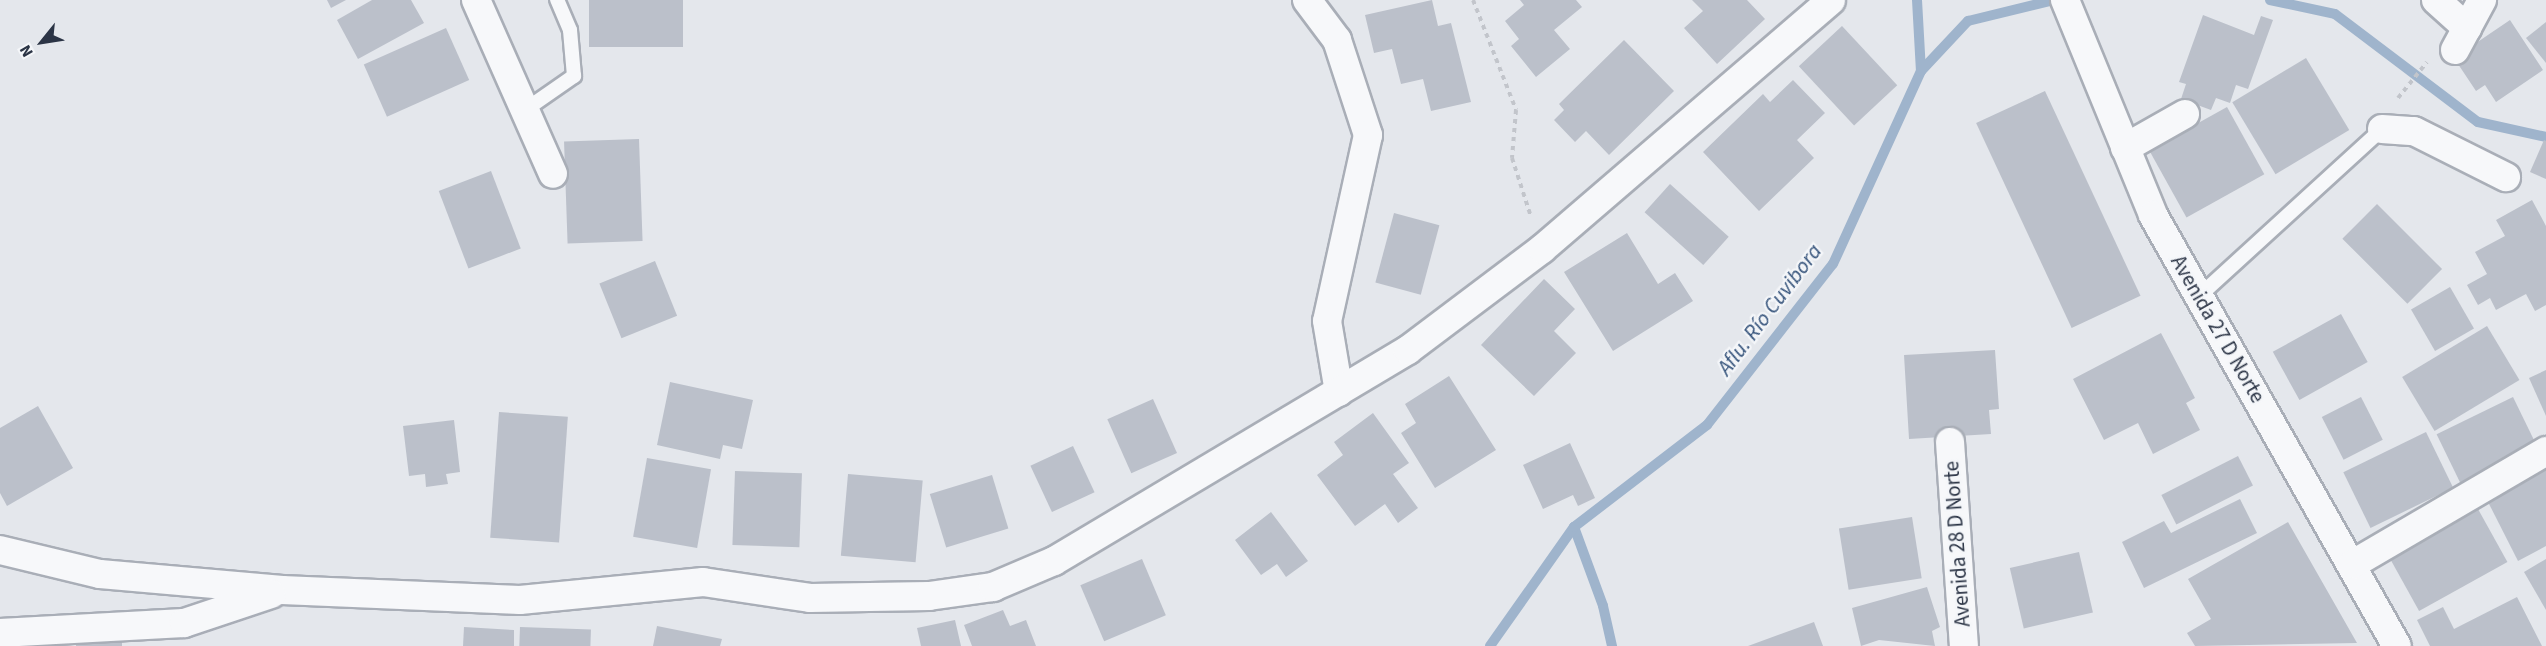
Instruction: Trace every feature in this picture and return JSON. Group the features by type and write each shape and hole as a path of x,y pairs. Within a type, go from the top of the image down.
{"street":[{"path":"476,0 552,174"},
{"path":"1307,0 1337,40 1368,135 1327,321 1339,392"},
{"path":"0,550 100,574 282,590 520,600 702,582 810,598 929,596 993,587 1054,561 1408,350 1542,249 1831,0"},
{"name":"Avenida 27 D Norte","path":"2065,0 2153,215 2197,298 2353,564 2397,646"},
{"path":"2436,0 2461,39 2482,0"},
{"path":"2125,148 2186,114"},
{"path":"2382,129 2414,131 2506,177"},
{"name":"Avenida 28 D Norte","path":"1950,442 1964,646"},
{"path":"2353,564 2546,451"},
{"path":"0,633 184,623 282,590"}],"lane":[{"path":"525,110 574,76 570,30 557,0"},
{"path":"2197,298 2382,129"}],"path":[{"path":"1473,0 1516,110 1512,158 1542,249"},
{"path":"2400,94 2424,63"}],"building":[{"path":"327,0 346,0 331,8"},
{"path":"372,0 411,0 424,23 358,59 337,20"},
{"path":"589,0 683,0 683,47 589,47"},
{"path":"1432,0 1438,26 1451,23 1471,102 1431,111 1423,79 1401,84 1392,49 1374,53 1365,15"},
{"path":"1520,0 1576,0 1582,7 1554,30 1570,49 1536,77 1511,46 1519,39 1505,21 1524,5"},
{"path":"1692,0 1747,0 1765,19 1717,64 1684,28 1703,11"},
{"path":"2203,15 2254,35 2261,16 2273,20 2248,89 2236,85 2230,103 2216,98 2211,110 2181,99 2186,84 2179,82"},
{"path":"2510,20 2543,70 2496,102 2485,85 2476,91 2454,58"},
{"path":"2546,22 2546,63 2526,38"},
{"path":"1842,26 1897,85 1854,125 1799,66"},
{"path":"446,28 469,80 387,117 364,65"},
{"path":"1624,40 1674,91 1609,155 1586,131 1575,142 1554,120 1564,110 1559,104"},
{"path":"2306,58 2349,130 2276,174 2232,102"},
{"path":"1793,80 1825,113 1797,140 1814,158 1759,211 1703,152 1763,94 1770,102"},
{"path":"2045,91 2141,296 2072,328 1976,123"},
{"path":"2227,107 2264,174 2186,217 2149,150"},
{"path":"639,139 643,241 568,244 564,142"},
{"path":"2544,140 2546,141 2546,179 2530,172"},
{"path":"491,171 521,248 468,269 439,191"},
{"path":"1670,184 1729,237 1703,265 1645,212"},
{"path":"2532,200 2546,226 2546,305 2535,311 2526,294 2496,310 2490,298 2478,305 2467,285 2487,274 2475,252 2505,236 2496,220"},
{"path":"2377,204 2442,269 2407,304 2342,239"},
{"path":"1394,213 1439,225 1421,295 1375,283"},
{"path":"1627,233 1658,284 1675,273 1693,301 1613,351 1564,272"},
{"path":"655,261 677,316 621,338 599,283"},
{"path":"1544,279 1575,309 1554,331 1576,353 1534,396 1481,345"},
{"path":"2450,287 2474,329 2435,351 2411,310"},
{"path":"2341,314 2368,362 2299,400 2273,352"},
{"path":"2487,326 2519,380 2435,431 2402,377"},
{"path":"2161,333 2195,398 2186,403 2200,430 2153,454 2138,423 2104,440 2073,379"},
{"path":"1995,350 1999,409 1989,410 1991,434 1909,439 1904,355"},
{"path":"2546,370 2546,416 2529,378"},
{"path":"1449,376 1496,450 1435,488 1401,433 1416,423 1405,404"},
{"path":"670,382 753,400 742,449 723,445 720,459 657,445"},
{"path":"2361,397 2383,440 2344,460 2322,417"},
{"path":"2513,397 2537,446 2461,484 2437,434"},
{"path":"1153,399 1177,453 1131,473 1107,419"},
{"path":"38,406 73,468 7,506 0,493 0,428"},
{"path":"499,412 568,417 559,543 490,538"},
{"path":"1373,413 1409,463 1393,474 1418,508 1398,523 1385,504 1355,526 1317,475 1343,455 1334,442"},
{"path":"454,420 460,472 446,474 448,484 426,487 425,474 409,476 403,426"},
{"path":"2426,432 2453,488 2370,528 2343,472"},
{"path":"1570,443 1595,498 1578,506 1573,495 1543,509 1523,465"},
{"path":"1073,446 1095,492 1052,512 1030,466"},
{"path":"2238,456 2253,485 2176,524 2161,495"},
{"path":"647,458 711,469 697,548 633,537"},
{"path":"2546,463 2546,546 2518,561 2484,494"},
{"path":"735,471 802,473 799,547 732,545"},
{"path":"848,474 923,481 916,562 841,556"},
{"path":"992,475 1008,529 946,548 930,494"},
{"path":"2240,499 2257,533 2144,588 2122,542 2164,521 2171,533"},
{"path":"2473,500 2507,562 2419,611 2385,549"},
{"path":"1271,512 1308,561 1286,577 1277,564 1261,575 1235,540"},
{"path":"1912,517 1922,578 1849,590 1839,529"},
{"path":"2288,522 2357,643 2195,646 2187,633 2211,619 2188,579"},
{"path":"2079,552 2093,612 2024,628 2010,568"},
{"path":"1142,559 1166,615 1104,641 1080,585"},
{"path":"2546,559 2546,610 2524,572"},
{"path":"1927,587 1940,627 1932,631 1935,646 1879,640 1861,646 1852,608"},
{"path":"2517,597 2542,646 2430,646 2417,620 2443,607 2454,629"},
{"path":"1003,610 1010,626 1026,620 1036,646 972,646 964,625"},
{"path":"955,620 961,646 921,646 917,628"},
{"path":"1814,622 1823,646 1748,646"},
{"path":"657,626 722,639 720,646 653,646"},
{"path":"464,627 514,630 514,646 463,646"},
{"path":"520,627 591,629 590,646 519,646"},
{"path":"76,641 122,641 122,646 76,646"}],"waterway":[{"path":"1917,0 1921,71"},
{"name":"Aflu. Río Cuvibora","path":"1490,646 1574,527 1707,425 1833,264 1921,71 1968,21 2054,0"},
{"name":"Aflu. Río Cuvibora","path":"2270,0 2335,14 2478,122 2546,137"},
{"path":"1574,527 1603,606 1612,646"}]}
